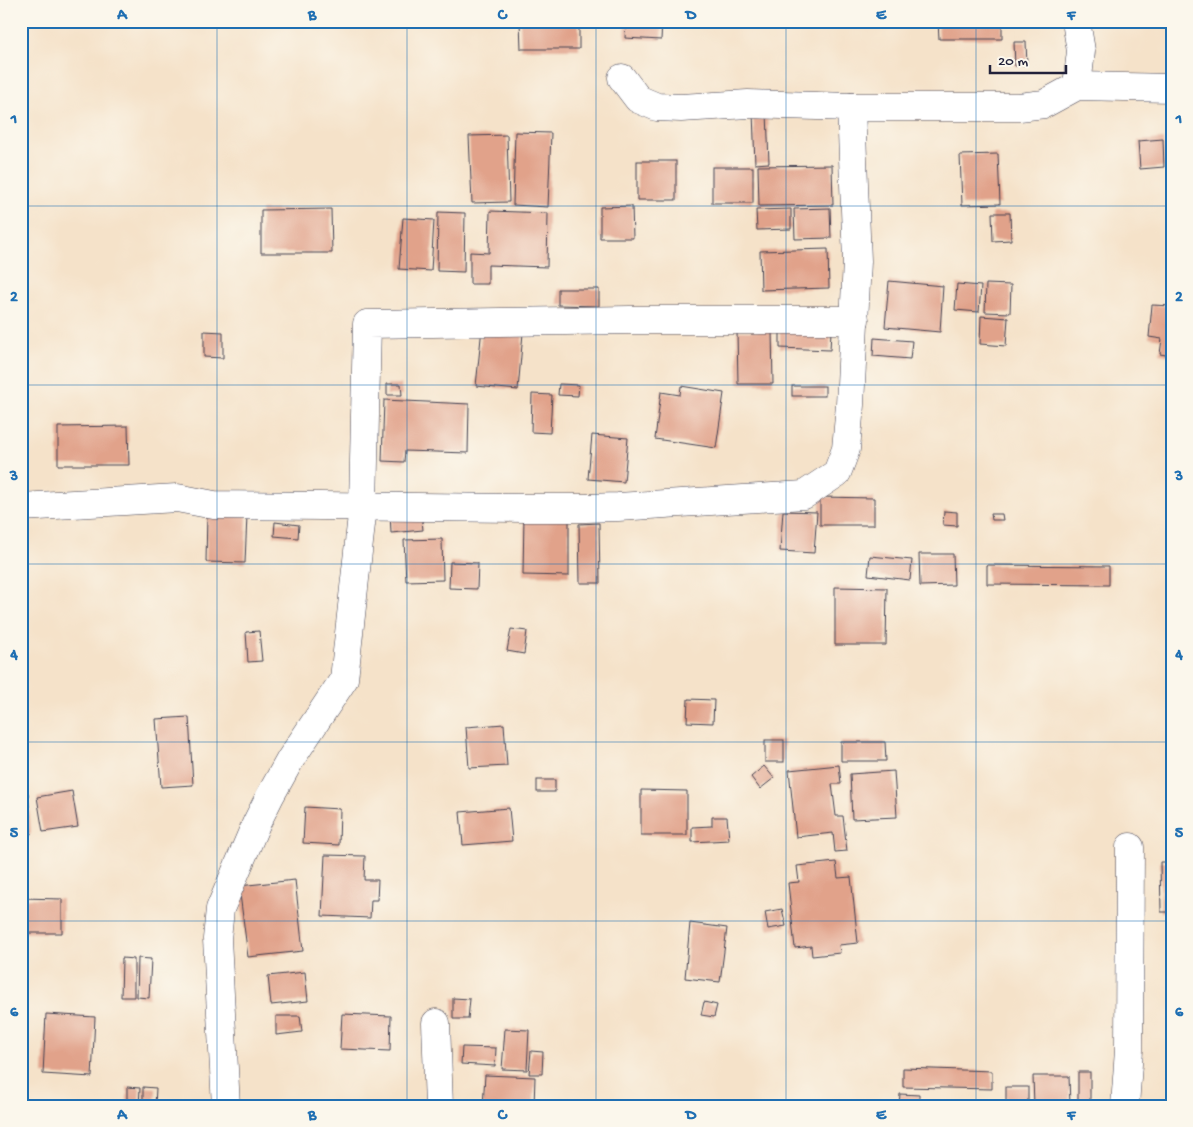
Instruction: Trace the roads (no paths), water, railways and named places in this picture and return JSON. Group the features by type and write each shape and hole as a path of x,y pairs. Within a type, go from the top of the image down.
{"street":[{"path":"1076,21 1081,51 1077,86"},
{"path":"622,78 638,99 657,107 682,108 748,104 851,107 1019,106 1044,104 1077,86 1172,88"},
{"path":"21,507 177,498 214,505 609,507 804,495 837,473 846,450 858,261 851,107"},
{"path":"226,1106 217,938 220,909 270,796 290,760 344,678 363,506 367,324 630,320 855,320"},
{"path":"1125,1106 1129,1050 1130,847"},
{"path":"436,1023 439,1106"}]}
